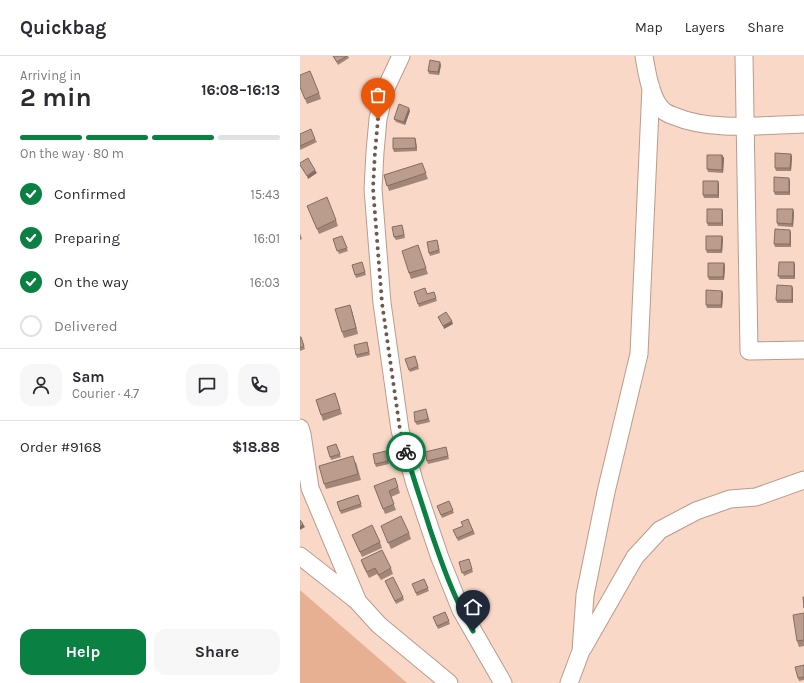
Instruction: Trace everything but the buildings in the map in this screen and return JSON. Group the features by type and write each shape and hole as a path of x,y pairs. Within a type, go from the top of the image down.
{"street":[{"path":"401,56 385,90 378,119 373,188 382,303 400,430 415,484 432,536 461,610 504,683"},
{"path":"644,56 651,87 657,102 665,112 682,120 701,125 745,126 804,124"},
{"path":"744,56 749,351 804,350"},
{"path":"581,652 587,588 606,492 639,354 651,87"},
{"path":"300,428 310,488 358,602"},
{"path":"569,683 581,652 635,557 660,530 696,511 730,499 756,497 804,480"},
{"path":"300,556 358,602 389,634 449,683"}],"shaded area":[{"path":"300,590 407,683 300,683"}],"way so far":[{"path":"378,119 373,188 382,303 400,430 406,452"}],"route":[{"path":"406,452 415,484 440,558 461,610 473,631"}]}
